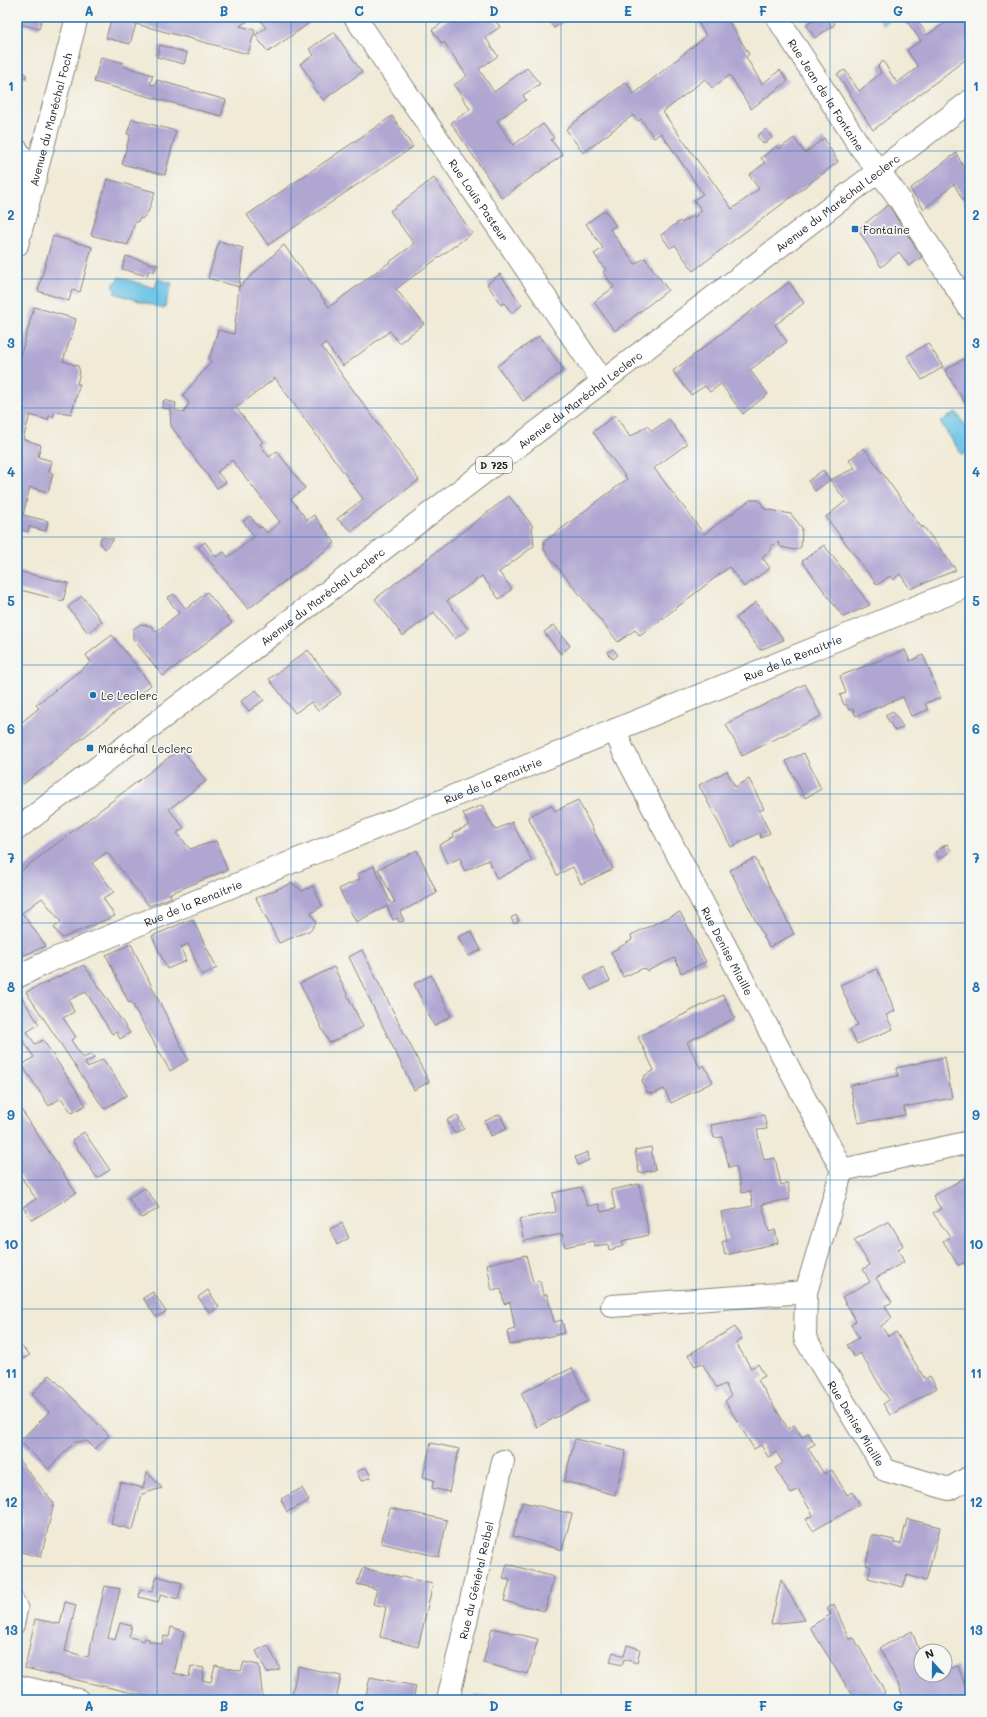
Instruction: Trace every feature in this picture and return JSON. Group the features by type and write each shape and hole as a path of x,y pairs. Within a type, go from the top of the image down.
{"street":[{"name":"Avenue du Maréchal Foch","path":"17,245 77,17"},
{"name":"Rue Louis Pasteur","path":"355,17 603,382"},
{"name":"Rue Jean de la Fontaine","path":"777,17 859,145 896,194 970,309"},
{"name":"Avenue du Maréchal Leclerc","path":"17,829 970,101"},
{"path":"17,150 36,177"},
{"name":"Rue de la Renaitrie","path":"17,977 47,962 970,585"},
{"name":"Rue Denise Miaille","path":"615,730 623,750 842,1170 806,1292 805,1338 885,1470 949,1489 970,1477"},
{"path":"842,1170 970,1142"},
{"path":"612,1306 806,1292"},
{"name":"Rue du Général Reibel","path":"448,1700 503,1461"},
{"path":"17,1686 78,1700"}],"lane":[{"path":"17,1599 21,1608 17,1628"}],"water":[{"path":"878,17 894,17 883,25"},
{"path":"119,277 155,288 158,279 172,283 164,309 114,293 115,290 112,287"},
{"path":"956,412 970,432 970,449 962,455 940,422"}],"building":[{"path":"18,17 42,17 39,29 17,23"},
{"path":"112,17 253,17 240,26 255,30 248,54 136,24 130,44 106,38"},
{"path":"258,17 318,17 268,52 255,35 266,28"},
{"path":"451,17 493,17 500,27 485,37 498,56 479,69 494,92 527,68 540,84 523,95 526,100 497,121 513,145 543,124 554,138 551,140 563,155 502,198 451,123 470,109 454,85 467,76 444,42 442,44 432,30"},
{"path":"546,17 570,17 554,28"},
{"path":"697,17 726,17 749,54 746,57 762,84 780,70 788,81 751,109 730,75 712,88 705,79 663,112 732,209 759,189 749,175 765,163 761,158 777,146 779,149 794,138 805,153 824,138 838,162 693,271 675,245 670,248 661,235 680,221 682,223 692,215 693,218 702,211 694,200 703,194 661,133 654,138 641,119 638,121 633,115 583,153 566,129 626,82 634,94 706,36"},
{"path":"817,17 830,17 835,24 815,38 806,24"},
{"path":"904,17 915,17 927,35 954,17 970,17 970,56 873,130 837,74 845,70 859,91 881,73 878,66 883,61 897,83 918,67 907,50 921,41"},
{"path":"334,32 362,72 323,100 312,86 314,84 300,64 314,55 309,49"},
{"path":"160,45 187,53 184,64 157,57"},
{"path":"101,57 124,63 123,66 153,75 150,84 155,85 157,80 226,100 221,116 94,82"},
{"path":"17,61 26,75 26,78 17,79"},
{"path":"392,116 413,147 268,245 247,215"},
{"path":"132,119 176,131 165,175 122,164 130,135 127,134"},
{"path":"766,129 772,138 763,144 757,136"},
{"path":"956,153 970,179 970,213 954,184 924,209 910,189"},
{"path":"434,178 472,233 396,289 424,324 399,343 390,331 343,366 325,343 321,346 419,480 352,531 337,519 363,499 275,378 236,408 263,442 260,444 269,457 277,451 305,488 291,499 307,520 314,515 335,543 248,609 198,547 205,542 216,557 224,552 228,557 254,537 243,521 250,516 259,528 262,527 267,533 280,522 232,460 217,472 226,482 217,488 171,426 170,409 162,408 164,400 176,403 175,410 184,413 189,403 183,395 211,362 209,359 218,330 234,334 239,287 284,245 329,307 414,244 390,211"},
{"path":"107,179 155,192 148,212 142,219 139,218 138,222 135,222 128,245 91,235"},
{"path":"888,205 922,257 909,266 899,252 881,267 858,229"},
{"path":"605,210 616,226 610,229 635,264 645,258 668,290 615,331 594,302 614,287 603,272 606,270 594,254 603,248 586,224"},
{"path":"53,236 92,247 80,292 72,290 69,301 38,291"},
{"path":"219,241 243,248 239,287 208,278"},
{"path":"126,256 157,265 154,272 149,270 147,276 122,269"},
{"path":"500,274 522,305 512,313 504,303 501,305 487,284"},
{"path":"789,282 804,303 775,325 787,342 750,370 768,394 743,414 721,384 710,392 705,386 691,395 673,371"},
{"path":"34,307 76,319 63,361 78,366 80,372 77,384 80,384 71,414 55,411 53,417 49,416 48,420 30,415 23,439 41,445 38,457 52,461 49,472 53,473 48,492 30,487 23,515 48,521 46,531 29,527 28,532 17,529 17,368"},
{"path":"539,336 564,370 523,401 497,366"},
{"path":"928,343 943,367 922,380 907,356"},
{"path":"970,355 970,411 945,370"},
{"path":"615,415 630,437 647,426 652,431 669,419 687,444 654,468 704,534 750,500 759,500 765,509 791,514 802,528 801,547 795,550 781,547 778,542 770,547 772,549 762,557 770,568 744,587 729,567 640,636 635,630 618,642 544,550 544,542 627,479 593,432"},
{"path":"864,448 922,528 923,526 956,570 910,589 900,574 893,580 890,576 877,585 826,517 846,501 830,480 855,468 849,460"},
{"path":"823,470 830,480 815,491 808,481"},
{"path":"509,496 532,525 534,546 499,572 512,589 499,599 482,576 447,601 468,629 455,639 434,612 403,636 375,599"},
{"path":"101,537 114,539 105,549 100,543"},
{"path":"824,545 870,605 843,617 802,561"},
{"path":"17,571 68,583 63,601 17,589"},
{"path":"207,592 232,623 163,676 133,639 133,629 141,624 151,626 156,632 179,613 167,598 174,594 186,609"},
{"path":"82,596 102,621 88,633 68,607"},
{"path":"756,602 784,640 760,650 736,618"},
{"path":"554,625 570,646 561,654 544,632"},
{"name":"Le Leclerc","path":"112,635 151,685 17,789 17,726 39,708 36,705 91,662 86,655"},
{"path":"613,649 618,655 613,659 607,653"},
{"path":"308,650 341,694 318,711 311,702 295,713 269,679"},
{"path":"905,650 910,661 923,655 941,698 925,703 928,710 911,716 903,697 856,716 853,709 849,710 846,704 844,705 840,695 846,693 840,676"},
{"path":"805,684 821,716 742,756 726,724"},
{"path":"256,690 264,700 249,711 241,701"},
{"path":"893,711 903,727 895,731 885,715"},
{"path":"181,748 206,781 169,809 184,828 177,833 190,849 216,841 227,870 169,894 172,897 149,906 107,852 92,863 114,892 103,898 115,916 62,938 54,928 61,922 42,898 22,913 46,946 17,958 17,874"},
{"path":"804,753 821,789 805,798 786,761"},
{"path":"727,771 735,787 749,779 764,809 759,811 770,833 761,838 759,833 731,847 699,785"},
{"path":"578,800 613,869 581,884 573,867 557,875 528,817 551,805 555,811"},
{"path":"482,805 495,830 512,822 532,861 497,879 488,860 465,871 460,862 462,862 460,858 447,864 439,845 454,837 453,833 469,825 463,813"},
{"path":"947,844 951,851 940,859 935,852"},
{"path":"417,850 437,893 400,912 404,921 399,922 397,918 393,920 387,906 356,922 339,889 360,879 357,874 374,866 391,904 395,902 378,869"},
{"path":"755,858 794,934 769,947 730,870"},
{"path":"292,883 302,891 313,886 322,906 311,913 316,922 311,930 279,943 256,898"},
{"path":"680,912 706,962 681,973 675,958 647,971 644,968 623,977 611,952 632,940 631,935"},
{"path":"516,915 519,921 514,924 511,918"},
{"path":"192,919 217,968 202,975 188,944 181,947 186,961 167,969 152,936"},
{"path":"471,931 481,950 468,956 458,937"},
{"path":"131,944 188,1060 170,1071 131,1002 129,1003 106,955"},
{"path":"362,950 429,1082 414,1090 349,957"},
{"path":"84,965 130,1033 120,1039 116,1031 112,1034 86,992 69,1000 74,1012 63,1018 76,1037 71,1040 83,1058 92,1054 94,1058 85,1063 88,1068 103,1059 127,1095 104,1109 26,992"},
{"path":"334,967 363,1027 329,1043 300,983"},
{"path":"603,967 610,981 591,990 584,977"},
{"path":"877,969 895,1011 886,1015 893,1029 857,1044 850,1030 858,1025 840,985"},
{"path":"431,975 451,1016 434,1026 414,984"},
{"path":"20,995 39,1024 27,1032 35,1044 43,1040 86,1105 72,1113 61,1098 49,1106 22,1065 34,1057 20,1036 17,1038 17,996"},
{"path":"723,995 735,1018 687,1042 700,1068 704,1065 713,1082 671,1103 664,1089 653,1094 647,1092 642,1081 644,1076 654,1070 638,1037"},
{"path":"945,1057 952,1098 904,1107 905,1115 858,1123 850,1085 898,1076 896,1068"},
{"path":"17,1103 76,1193 32,1220 23,1207 36,1199 17,1171"},
{"path":"500,1114 507,1129 491,1136 485,1121"},
{"path":"457,1115 464,1129 454,1133 447,1120"},
{"path":"764,1115 767,1129 757,1130 764,1160 775,1158 781,1185 788,1183 790,1199 762,1204 769,1232 775,1230 778,1243 725,1255 722,1242 727,1240 721,1212 753,1206 750,1191 742,1193 736,1166 729,1168 722,1137 714,1138 711,1125"},
{"path":"84,1132 110,1170 97,1178 72,1140"},
{"path":"651,1147 655,1170 639,1173 635,1150"},
{"path":"588,1152 589,1160 578,1165 575,1157"},
{"path":"966,1177 970,1184 970,1191 968,1192 970,1195 970,1272 964,1263 958,1265 943,1241 950,1237 933,1213 941,1209 933,1196"},
{"path":"639,1184 649,1235 622,1241 624,1246 609,1250 608,1244 595,1246 593,1241 565,1247 562,1234 524,1241 519,1219 556,1212 553,1193 581,1187 587,1206 599,1204 601,1212 615,1209 611,1190"},
{"path":"145,1188 159,1208 142,1218 128,1198"},
{"path":"889,1221 903,1245 898,1250 904,1262 876,1278 892,1302 885,1306 892,1318 881,1326 888,1336 896,1332 925,1379 930,1376 937,1388 890,1415 883,1404 889,1400 860,1353 854,1357 847,1345 859,1338 851,1325 856,1321 842,1297 870,1282 863,1269 870,1265 854,1240"},
{"path":"342,1223 349,1238 337,1245 330,1229"},
{"path":"526,1255 533,1282 540,1281 543,1295 547,1294 554,1322 562,1320 565,1333 510,1345 507,1331 515,1329 510,1302 504,1304 501,1289 492,1291 487,1264"},
{"path":"208,1290 219,1307 210,1313 198,1297"},
{"path":"153,1292 166,1312 156,1317 143,1298"},
{"path":"735,1327 742,1339 736,1343 751,1368 758,1364 765,1376 758,1380 788,1429 794,1425 802,1437 808,1433 815,1444 808,1448 824,1474 832,1470 847,1495 852,1492 860,1504 813,1531 806,1519 813,1515 798,1489 791,1494 775,1468 783,1463 776,1452 768,1457 761,1445 754,1449 725,1401 731,1396 725,1384 717,1388 702,1363 695,1366 688,1355"},
{"path":"17,1342 30,1355 17,1362"},
{"path":"572,1368 588,1401 537,1427 521,1393"},
{"path":"50,1375 109,1435 95,1449 87,1441 75,1442 48,1469 20,1441 49,1412 32,1394"},
{"path":"575,1439 626,1451 615,1495 564,1481"},
{"path":"431,1443 459,1449 449,1492 432,1488 434,1480 423,1477"},
{"path":"17,1458 54,1503 41,1557 17,1551 17,1543 22,1521 21,1508 17,1503"},
{"path":"366,1467 371,1477 361,1481 357,1472"},
{"path":"147,1472 162,1488 142,1494 133,1530 111,1524 120,1482 143,1488"},
{"path":"302,1488 309,1501 287,1512 281,1499"},
{"path":"522,1502 572,1514 562,1550 513,1536"},
{"path":"390,1508 447,1520 439,1557 381,1543"},
{"path":"907,1519 940,1527 926,1581 907,1575 903,1587 868,1578 871,1567 866,1565 872,1535 894,1540 894,1543 901,1544"},
{"path":"507,1564 554,1577 545,1611 504,1601 510,1580 503,1579"},
{"path":"362,1568 433,1584 418,1647 380,1637 386,1607 373,1604 377,1589 357,1584"},
{"path":"157,1576 182,1583 178,1599 161,1594 158,1602 139,1597 140,1589 152,1592"},
{"path":"781,1580 805,1620 771,1624"},
{"path":"105,1586 120,1589 108,1638 115,1640 120,1623 132,1626 129,1637 144,1641 145,1638 149,1639 149,1641 162,1644 164,1636 169,1637 171,1627 184,1631 174,1673 189,1677 191,1666 204,1668 202,1680 211,1682 215,1665 241,1671 244,1662 259,1665 263,1700 163,1700 25,1668 35,1619 60,1624 65,1602 76,1605 65,1651 88,1657"},
{"path":"834,1604 849,1639 854,1638 884,1690 885,1693 873,1700 855,1700 810,1627 831,1614 827,1609"},
{"path":"492,1628 538,1639 528,1674 483,1663"},
{"path":"912,1631 916,1643 913,1643 913,1683 953,1683 953,1668 958,1666 970,1700 904,1700 899,1686 880,1648"},
{"path":"268,1645 280,1669 267,1673 256,1651"},
{"path":"627,1645 640,1649 637,1663 624,1659 622,1665 610,1662 613,1652 624,1656"},
{"path":"298,1666 341,1676 336,1700 291,1700"},
{"path":"370,1677 416,1686 413,1700 365,1700"},
{"path":"476,1695 494,1699 494,1700 474,1700"}],"place":[{"name":"Fontaine","path":"855,229"},
{"name":"Le Leclerc","path":"93,695"},
{"name":"Maréchal Leclerc","path":"90,748"}]}
